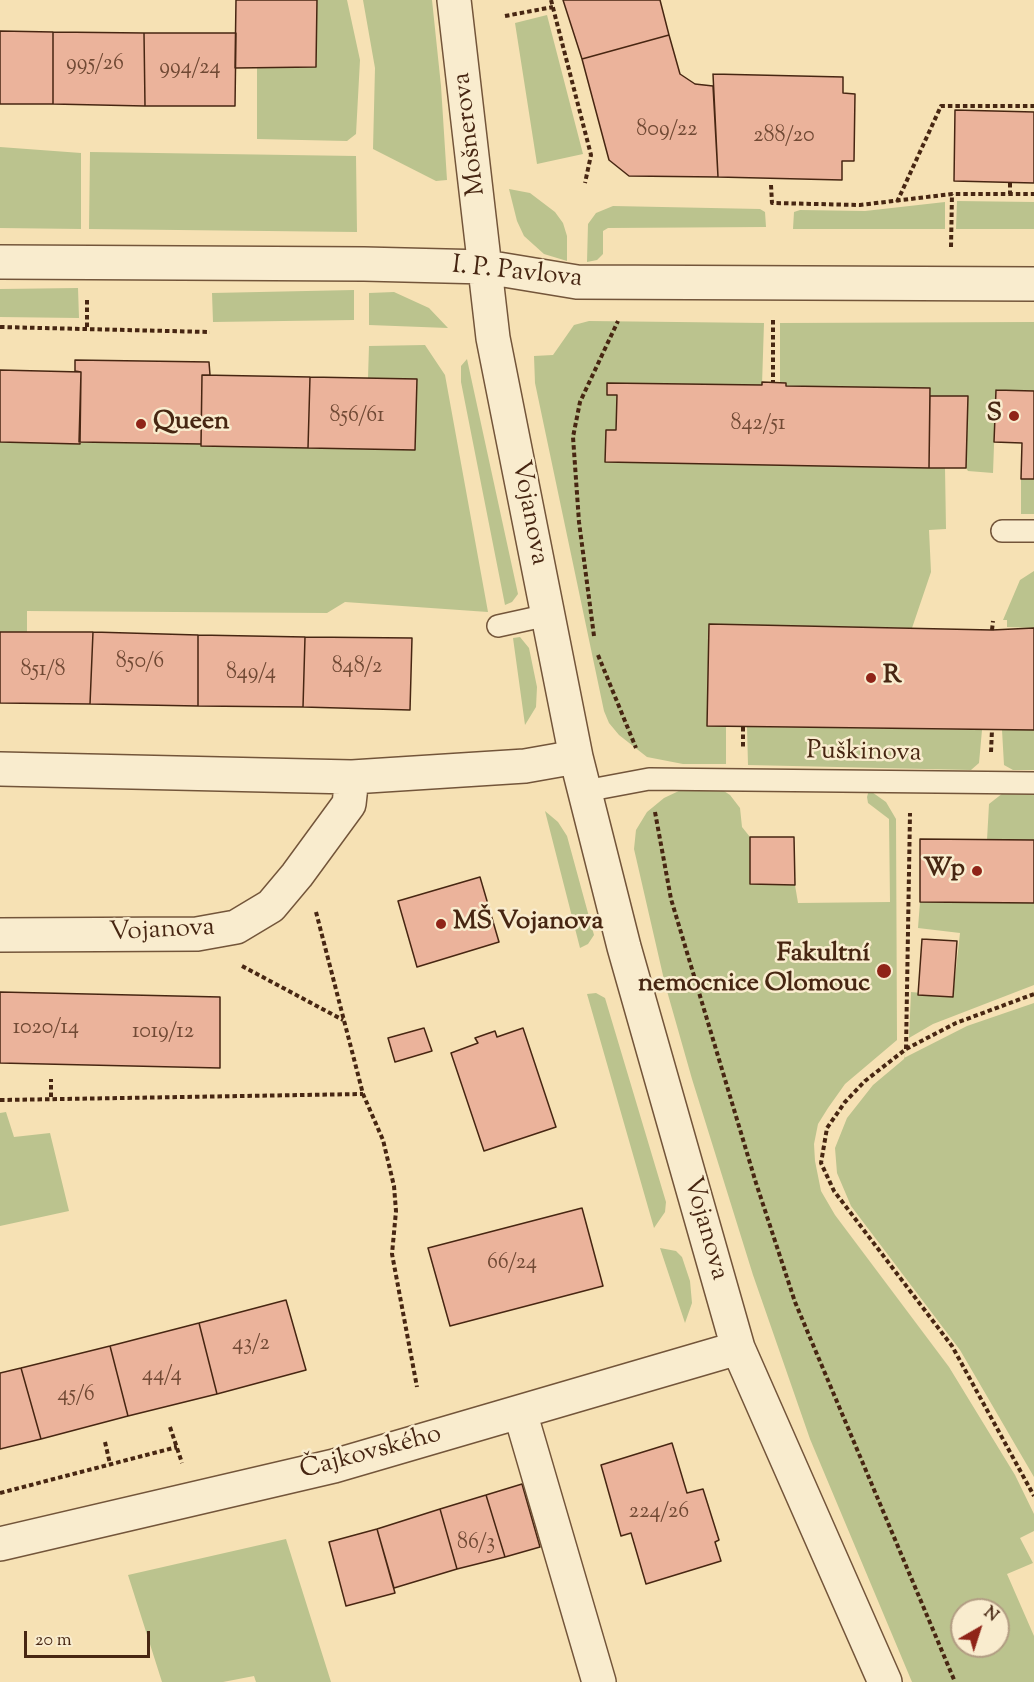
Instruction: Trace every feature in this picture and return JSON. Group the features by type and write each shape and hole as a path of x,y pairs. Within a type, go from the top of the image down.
{"street":[{"name":"Mošnerova","path":"454,0 486,267"},
{"name":"I. P. Pavlova","path":"0,262 352,263 486,267 577,282 1034,284"},
{"name":"Vojanova","path":"486,267 494,338 576,757 624,947 738,1348 885,1682"},
{"path":"0,769 352,777 525,766 576,757"},
{"name":"Vojanova","path":"0,935 197,934 236,927 271,906 297,875 349,804 352,777"},
{"name":"Čajkovského","path":"0,1544 334,1466 738,1348"},
{"path":"520,1412 598,1682"}],"lane":[{"path":"1002,531 1034,531"},
{"path":"498,626 548,615"},
{"name":"Puškinova","path":"585,791 649,779 1034,783"}],"path":[{"path":"551,0 591,155 585,183"},
{"path":"505,15 553,7"},
{"path":"897,202 941,106 1011,108 1034,106"},
{"path":"1010,183 1010,194"},
{"path":"771,185 772,203 860,205 952,194 1034,194"},
{"path":"951,283 952,194"},
{"path":"87,298 87,330"},
{"path":"773,312 773,382"},
{"path":"595,640 579,522 573,437 583,394 623,313"},
{"path":"0,327 210,332"},
{"path":"992,630 993,621"},
{"path":"596,652 649,779 671,899 756,1183 795,1302 955,1682"},
{"path":"991,759 992,730"},
{"path":"906,1049 910,782"},
{"path":"315,910 363,1094 383,1140 394,1186 396,1211 392,1254 417,1387"},
{"path":"239,964 344,1021"},
{"path":"1034,994 956,1023 906,1049 865,1081 845,1102 827,1128 821,1163 834,1191 952,1346 1034,1496"},
{"path":"51,1079 51,1097"},
{"path":"0,1100 51,1097 363,1094"},
{"path":"0,1493 177,1447 170,1427"},
{"path":"105,1442 110,1464"}],"green space":[{"path":"317,0 347,0 360,60 356,134 347,141 257,139 257,68 316,67"},
{"path":"363,0 432,0 441,86 447,180 436,181 373,149 375,68"},
{"path":"547,15 583,154 537,164 515,23"},
{"path":"0,147 81,153 81,229 0,228"},
{"path":"90,152 356,156 357,232 89,229"},
{"path":"509,189 530,193 555,212 563,223 567,236 567,261 544,254 524,236 517,221"},
{"path":"957,201 1034,202 1034,229 956,229"},
{"path":"945,202 945,229 793,229 794,212 800,210 865,211"},
{"path":"613,206 760,209 765,212 766,227 608,228 603,231 603,254 597,260 587,262 588,224 596,213"},
{"path":"78,288 79,318 0,317 0,289"},
{"path":"354,290 354,320 213,322 212,293"},
{"path":"394,292 429,308 448,328 369,325 369,293"},
{"path":"589,321 764,323 762,385 608,383 607,395 617,395 616,430 606,430 605,461 945,468 946,529 929,530 931,572 912,628 709,624 707,726 726,726 726,764 683,764 647,757 619,735 609,723 604,711 535,383 534,356 553,355 574,325"},
{"path":"1034,322 1034,391 996,390 993,473 968,471 966,468 968,396 930,396 929,388 786,386 785,383 780,382 780,323"},
{"path":"425,345 445,375 488,612 345,602 327,613 27,611 27,632 0,632 0,442 200,444 414,450 368,378 369,346"},
{"path":"467,359 518,594 512,602 505,605 461,382 461,366"},
{"path":"1021,479 1034,479 1034,514 1021,514"},
{"path":"1034,571 1034,628 1007,627 1007,620 1003,620 1020,580"},
{"path":"520,637 529,648 537,687 536,707 525,725 513,638"},
{"path":"747,727 982,730 979,763 971,770 748,765"},
{"path":"1002,730 1034,730 1034,770 1013,770 1004,765"},
{"path":"683,789 724,791 740,808 742,827 750,837 750,884 795,885 798,903 890,902 889,819 868,803 869,790 886,802 896,819 897,1040 845,1084 828,1108 818,1124 814,1144 815,1161 821,1191 835,1215 949,1367 1015,1475 1034,1514 1034,1531 1020,1538 1033,1563 1007,1574 1034,1636 1034,1682 912,1682 810,1439 753,1275 692,1079 665,984 634,849 636,830 647,812 664,798"},
{"path":"1003,793 1034,793 1034,840 987,840 989,804"},
{"path":"545,811 558,822 567,836 594,935 588,944 580,948"},
{"path":"920,902 1034,903 1034,985 933,1024 909,1038 911,992 953,996 960,933 918,928"},
{"path":"596,993 605,998 666,1202 665,1212 654,1228 587,994"},
{"path":"1034,1003 1034,1477 960,1350 851,1206 837,1173 835,1148 847,1118 873,1085 904,1058 967,1026"},
{"path":"6,1112 14,1137 50,1133 69,1211 0,1226 0,1113"},
{"path":"660,1248 676,1251 682,1257 690,1281 692,1303 685,1323"},
{"path":"286,1539 331,1682 256,1682 254,1676 223,1682 162,1682 128,1575"}],"building":[{"path":"236,0 317,0 316,67 235,68"},
{"path":"563,0 660,0 669,35 582,59"},
{"path":"0,31 53,32 53,104 0,104"},
{"path":"53,32 144,33 145,106 53,104"},
{"path":"144,33 236,33 235,106 145,106"},
{"path":"669,35 680,74 695,84 713,86 718,177 629,176 609,160 582,59"},
{"path":"713,74 843,77 843,93 855,94 854,161 842,161 842,180 718,177"},
{"path":"955,110 1034,112 1034,183 954,181"},
{"path":"75,360 209,362 210,375 202,375 201,444 79,442 81,372 75,371"},
{"path":"0,370 81,372 80,444 0,442"},
{"path":"202,375 310,377 308,448 201,446"},
{"path":"310,377 417,379 415,450 308,448"},
{"path":"762,382 786,383 786,386 930,388 929,468 605,462 606,430 616,430 617,395 607,395 607,383 762,385"},
{"name":"S","path":"996,390 1034,391 1034,479 1021,479 1022,443 994,442"},
{"path":"930,396 968,396 966,468 929,468"},
{"name":"R","path":"709,624 992,630 1034,628 1034,730 707,726"},
{"path":"0,632 93,632 90,704 0,703"},
{"path":"93,632 198,635 198,706 90,704"},
{"path":"198,635 305,637 303,707 198,706"},
{"path":"305,637 412,638 410,710 303,707"},
{"path":"750,837 794,837 795,885 750,884"},
{"name":"Wp","path":"920,839 1034,840 1034,903 920,902"},
{"path":"480,877 499,942 417,967 398,901"},
{"path":"922,939 957,941 953,997 918,995"},
{"path":"0,992 220,997 220,1068 0,1063"},
{"path":"424,1028 432,1051 395,1062 388,1038"},
{"path":"523,1028 556,1127 484,1151 451,1053 478,1043 475,1038 495,1031 497,1037"},
{"path":"582,1208 603,1286 450,1326 428,1248"},
{"path":"286,1300 306,1370 217,1394 199,1323"},
{"path":"199,1323 217,1394 128,1416 110,1346"},
{"path":"110,1346 128,1416 41,1439 21,1368"},
{"path":"21,1368 41,1439 0,1449 0,1373"},
{"path":"672,1443 687,1493 703,1489 719,1540 715,1542 721,1561 646,1584 631,1533 621,1536 601,1465"},
{"path":"522,1484 540,1547 505,1557 486,1495"},
{"path":"486,1495 505,1557 457,1569 440,1509"},
{"path":"440,1509 457,1569 394,1588 377,1529"},
{"path":"377,1529 395,1593 346,1606 329,1542"}],"place":[{"name":"S","path":"1014,416"},
{"name":"Queen","path":"141,424"},
{"name":"R","path":"871,678"},
{"name":"Wp","path":"977,871"},
{"name":"MŠ Vojanova","path":"441,924"},
{"name":"Fakultní nemocnice Olomouc","path":"884,971"}]}
